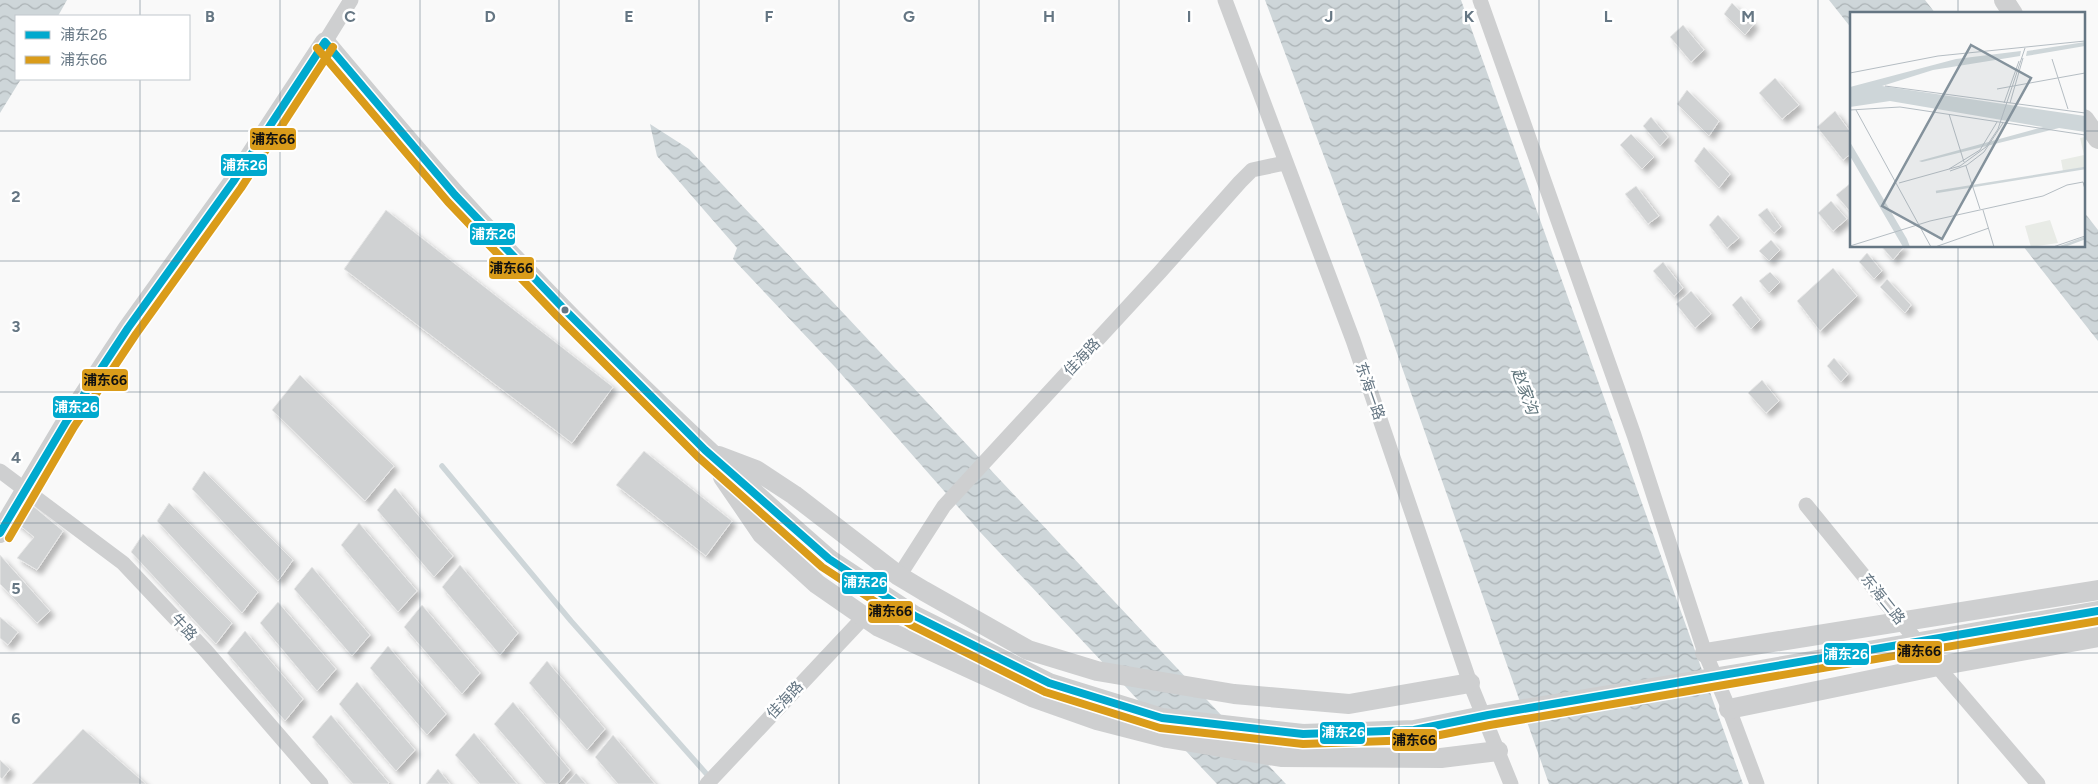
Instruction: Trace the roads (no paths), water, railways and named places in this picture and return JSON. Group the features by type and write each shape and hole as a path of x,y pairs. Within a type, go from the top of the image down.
{"street":[{"path":"0,533 66,422 128,328 233,182 351,0"},
{"name":"东海一路","path":"1225,0 1353,340 1470,683 1511,784"},
{"path":"1480,0 1634,435 1705,653 1730,709 1757,784"},
{"path":"2004,0 2012,12"},
{"path":"325,42 462,202 564,309 705,450 829,559 914,616 1049,683 1162,718 1303,734 1414,730 1488,715 1746,673 2098,611"},
{"path":"2086,122 2098,139"},
{"name":"佳海路","path":"899,576 944,506 1240,182 1252,170 1285,163"},
{"path":"705,450 756,470 779,485 899,576 1028,650 1097,671 1234,694 1349,704 1470,683"},
{"path":"705,450 762,534 817,584 879,627 1032,697 1097,720 1167,738 1281,757 1442,758 1498,752"},
{"name":"牛路","path":"0,471 123,563 206,651 321,784"},
{"name":"东海二路","path":"1806,505 2038,784"},
{"path":"1705,653 2098,590"},
{"name":"佳海路","path":"706,784 864,616"},
{"path":"1730,709 1938,666 2098,637"}],"water":[{"path":"0,0 67,0 59,15 15,15 15,80 20,80 0,113"},
{"name":"赵家沟","path":"1265,0 1461,0 1743,784 1549,784 1380,305"},
{"path":"1829,0 1925,0 1934,12 1850,12 1850,26"},
{"path":"650,124 689,149 1286,784 1217,784 981,533 835,367 733,259 737,248 657,156"},
{"path":"2086,215 2098,230 2098,341 2025,248 2086,248"}],"waterway":[{"path":"442,466 571,621 711,779"}]}
